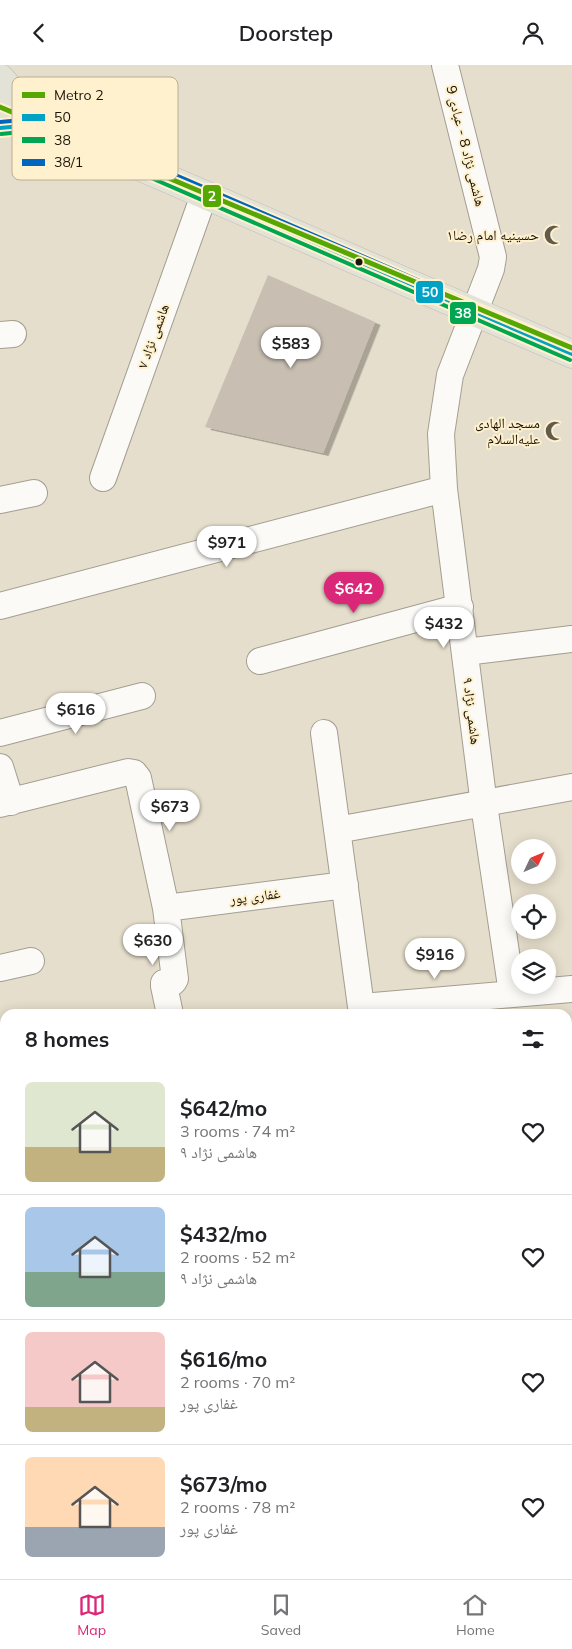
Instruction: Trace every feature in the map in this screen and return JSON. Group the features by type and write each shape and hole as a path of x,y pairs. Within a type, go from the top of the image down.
{"main road":[{"path":"0,78 12,91"},
{"path":"0,106 12,111"},
{"path":"170,180 572,354"}],"street":[{"name":"هاشمی نژاد 8 - عبادی 9","path":"445,65 493,257 491,269 474,313"},
{"name":"هاشمی نژاد ۷","path":"103,478 204,195"},
{"name":"هاشمی نژاد ۹","path":"474,313 450,375 441,433 444,489 484,805 511,986"},
{"path":"0,607 444,489"},
{"path":"0,500 34,493"},
{"path":"260,661 460,607"},
{"path":"465,652 572,639"},
{"path":"0,733 142,696"},
{"path":"324,733 362,1009"},
{"path":"0,767 6,803 128,771 134,773 138,779 166,908 175,979 173,982 164,983 169,1009"},
{"path":"337,830 484,805 572,787"},
{"name":"غفاری پور","path":"166,908 345,885"},
{"path":"0,968 31,961"},
{"path":"556,990 572,989"},
{"path":"379,1009 511,993"}],"building":[{"path":"268,275 375,322 323,453 205,427"}],"metro line":[{"name":"2","path":"0,107 12,112"},
{"name":"2","path":"173,180 572,348"}],"transit line":[{"name":"38/1","path":"0,122 12,121"},
{"name":"50","path":"0,128 12,127"},
{"name":"38","path":"1,134 12,133"},
{"name":"38/1","path":"178,176 572,347"},
{"name":"38","path":"156,180 570,360"},
{"name":"50","path":"171,180 572,354"}],"place":[{"name":"حسینیه امام رضا۱","path":"554,235"},
{"name":"مسجد الهادی علیه‌السلام","path":"555,431"}]}
